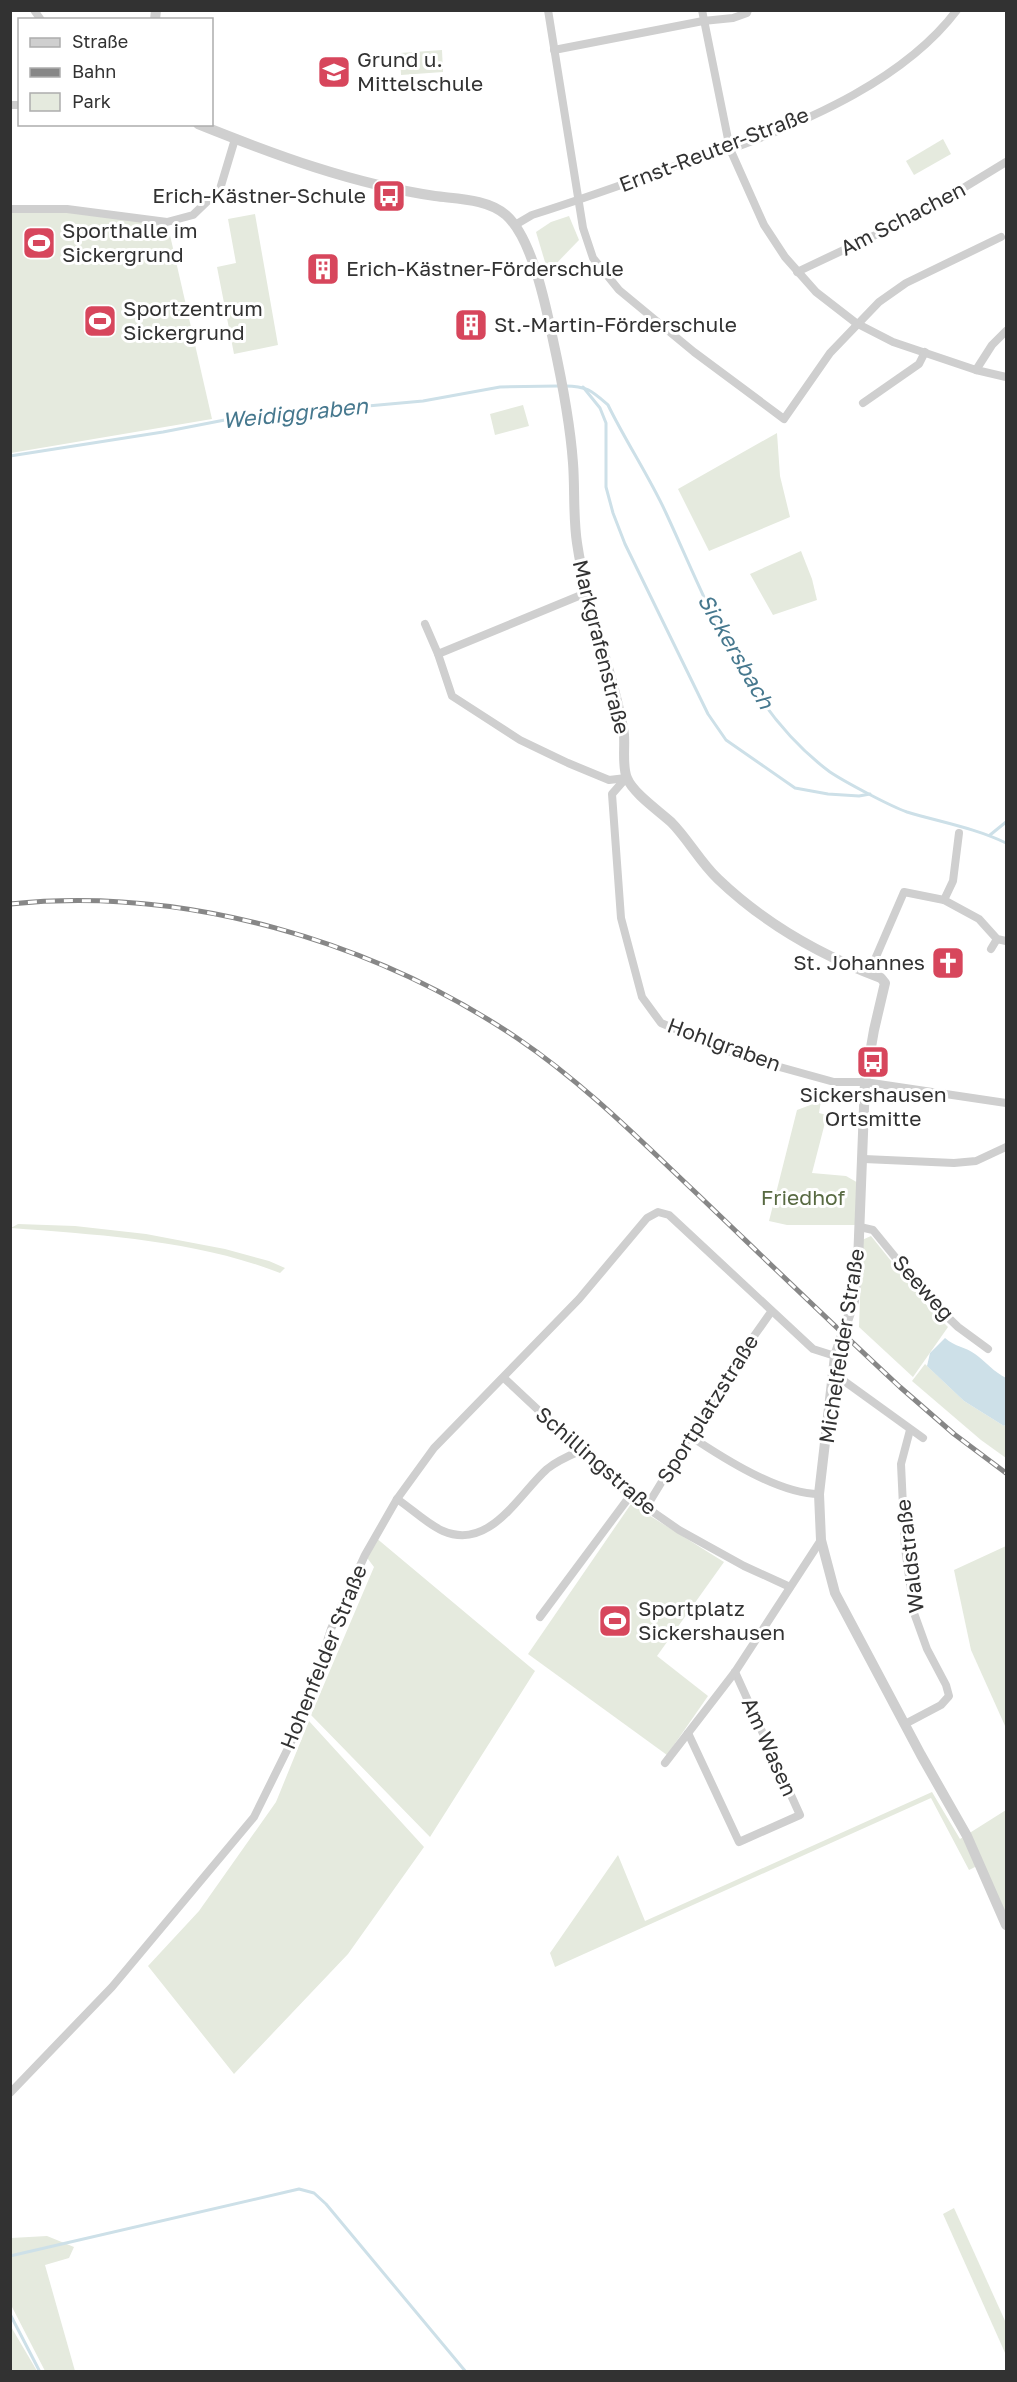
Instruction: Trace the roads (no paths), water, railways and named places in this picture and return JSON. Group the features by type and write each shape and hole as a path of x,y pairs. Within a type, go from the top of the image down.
{"street":[{"path":"548,10 578,201 583,228 593,258 619,290 694,352 784,419 830,352 879,302 906,283 1001,237"},
{"path":"702,10 730,149 764,225 797,272 816,292 856,323 893,342 976,370 1006,377"},
{"path":"554,50 703,21 733,18 747,13 747,10"},
{"name":"Ernst-Reuter-Straße","path":"515,225 532,215 730,149 798,121 877,82 943,28 957,10"},
{"path":"203,126 363,183 478,202 498,209 515,225"},
{"path":"10,209 67,209 167,222 194,215 220,189 235,139"},
{"name":"Am Schachen","path":"797,272 924,212 1006,162"},
{"name":"Markgrafenstraße","path":"515,225 522,234 530,256 549,322 564,393 573,464 576,542 586,593 624,731 626,778"},
{"path":"976,370 992,345 1006,331"},
{"path":"863,403 919,364 925,352"},
{"path":"438,654 586,593"},
{"path":"425,624 452,696 520,740 567,763 609,780 626,778 633,788 673,824 715,876 759,913 807,944 869,973 904,891 944,900 979,919 997,939 1006,941"},
{"name":"Hohlgraben","path":"626,778 612,794 621,918 642,997 660,1023 743,1057 834,1082 865,1082 1006,1103"},
{"path":"944,900 953,881 959,833"},
{"path":"991,949 997,939"},
{"name":"Michelfelder Straße","path":"869,973 881,978 885,983 870,1048 865,1082 864,1159 854,1300 836,1356 833,1373 819,1494 821,1540 835,1593 967,1836 1006,1925"},
{"path":"864,1159 954,1163 976,1161 1006,1147"},
{"name":"Hohenfelder Straße","path":"10,2093 112,1987 254,1817 302,1720 331,1629 365,1555 397,1499 434,1448 579,1299 647,1218 658,1212 669,1215 771,1312 813,1348 836,1356"},
{"name":"Seeweg","path":"860,1227 873,1230 931,1302 958,1327 988,1348"},
{"name":"Sportplatzstraße","path":"646,1506 730,1370 771,1312"},
{"path":"833,1373 922,1438"},
{"name":"Schillingstraße","path":"504,1378 630,1496 679,1530 744,1566 790,1587"},
{"name":"Waldstraße","path":"905,1724 941,1705 949,1696 946,1684 927,1650 914,1613 905,1548 901,1464 910,1430"},
{"path":"690,1436 724,1459 795,1492 819,1494"},
{"path":"397,1499 443,1531 465,1536 487,1531 548,1469 580,1451"},
{"name":"Sportplatzstraße","path":"540,1617 630,1496"},
{"path":"665,1763 735,1672 821,1540"},
{"name":"Am Wasen","path":"688,1733 739,1842 800,1815 735,1672"}],"waterway":[{"name":"Weidiggraben","path":"10,456 163,432 235,418 423,401 500,387 558,386"},
{"name":"Sickersbach","path":"565,386 589,390 608,405 659,499 732,653 752,687 801,747 830,772 890,805 982,833 1006,843"},
{"path":"583,387 600,408 606,423 606,487 625,544 708,714 726,740 795,788 828,794 859,796 870,794"},
{"path":"990,835 1006,822"},
{"path":"10,2256 299,2189 314,2193 326,2204 466,2372"},
{"path":"10,2314 40,2372"}],"railway":[{"path":"10,904 76,901 143,904 209,913 275,928 339,948 402,974 461,1004 517,1038 586,1091 900,1387 954,1434 1006,1473"}],"place":[{"name":"Grund u. Mittelschule","path":"334,72"},
{"name":"Erich-Kästner-Schule","path":"389,196"},
{"name":"Sporthalle im Sickergrund","path":"39,243"},
{"name":"Erich-Kästner-Förderschule","path":"323,269"},
{"name":"Sportzentrum Sickergrund","path":"100,321"},
{"name":"St.-Martin-Förderschule","path":"471,325"},
{"name":"St. Johannes","path":"948,963"},
{"name":"Sickershausen Ortsmitte","path":"873,1062"},
{"name":"Sportplatz Sickershausen","path":"615,1621"}],"park label":[{"name":"Friedhof","path":"803,1198"}]}
